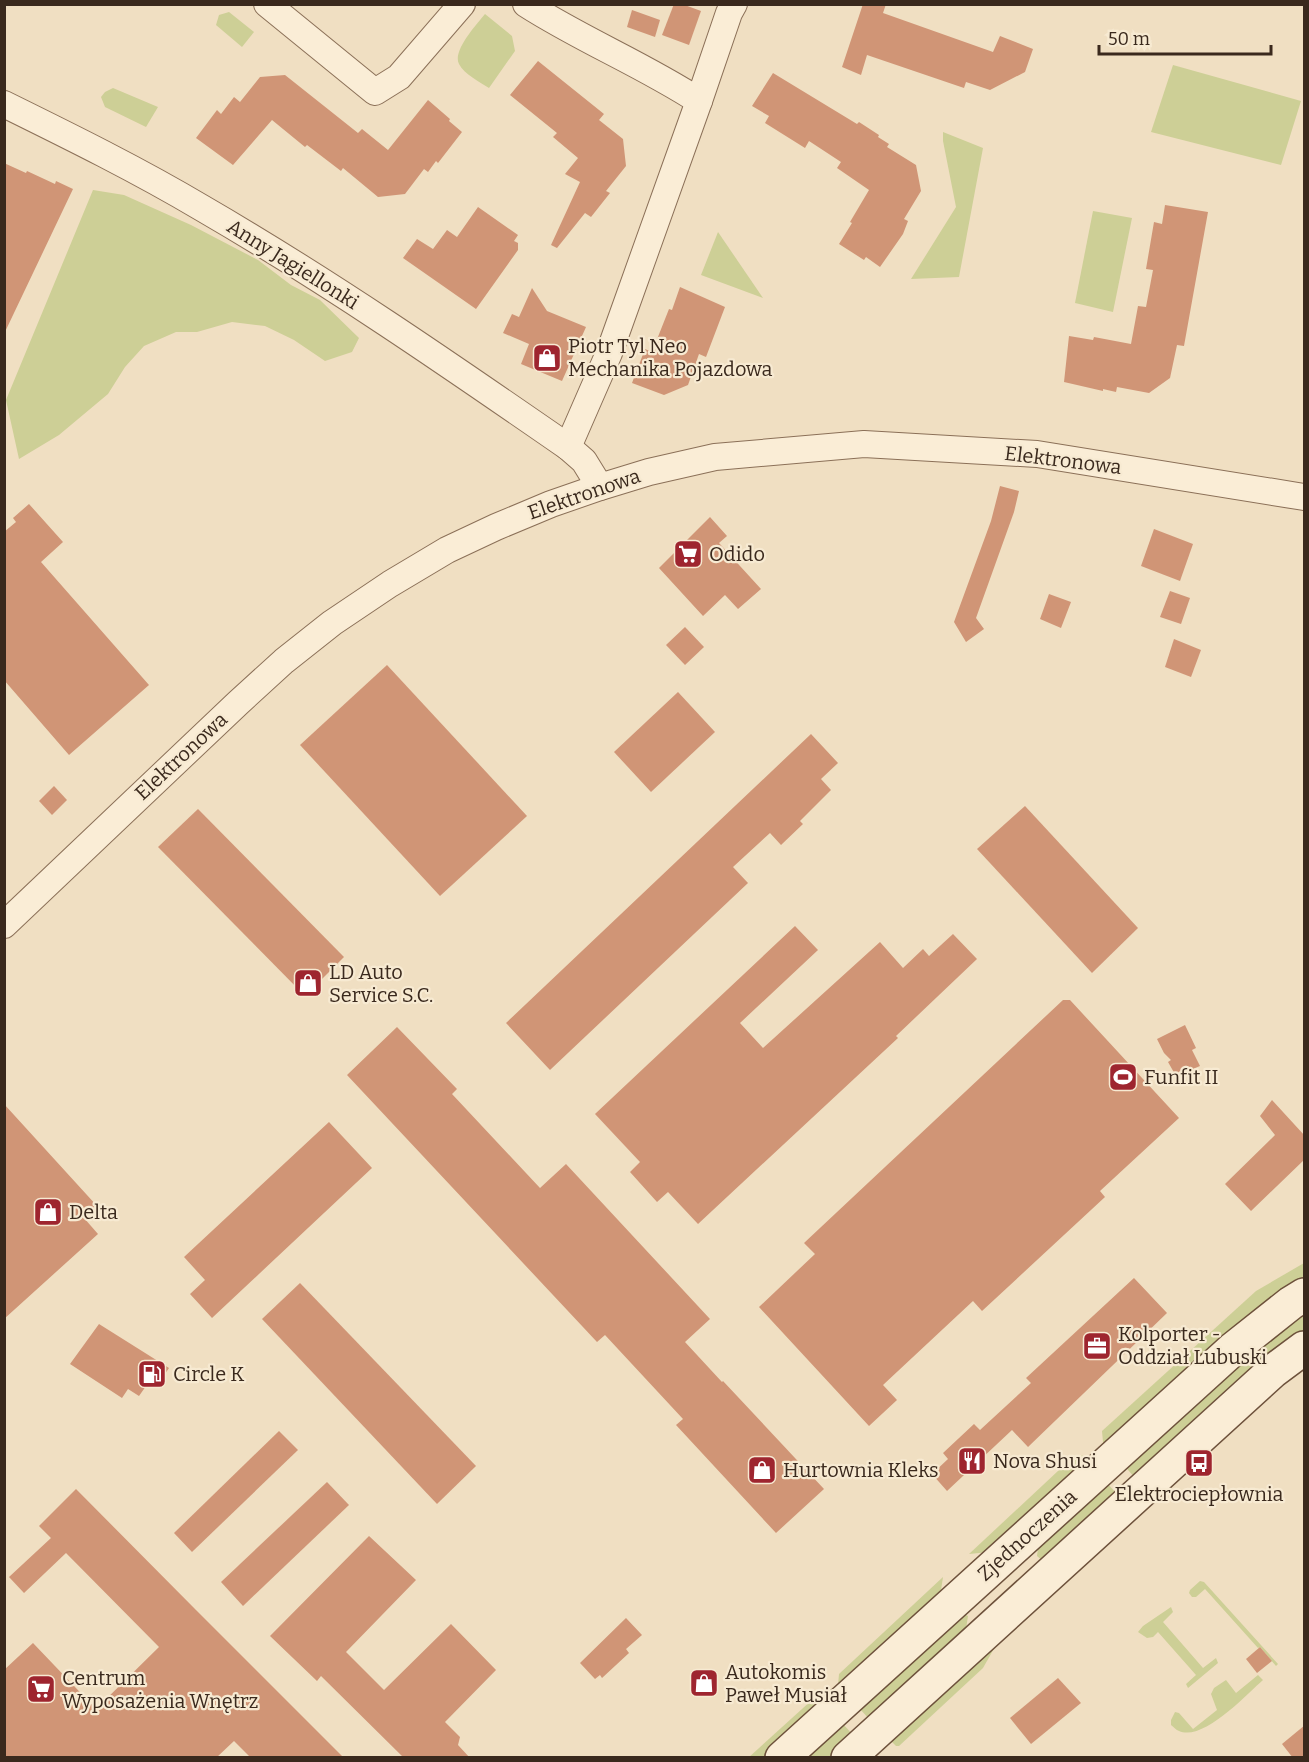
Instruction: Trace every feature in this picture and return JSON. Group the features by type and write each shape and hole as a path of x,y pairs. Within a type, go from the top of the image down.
{"main road":[{"name":"Zjednoczenia","path":"782,1758 1233,1349 1291,1303 1305,1295"},
{"path":"848,1758 1273,1371 1305,1348"}],"street":[{"path":"267,4 375,92 399,77 462,4"},
{"path":"526,4 664,78 699,101"},
{"path":"568,447 609,352 734,4"},
{"name":"Anny Jagiellonki","path":"4,104 102,152 216,216 333,288 568,447 584,461 600,487"},
{"name":"Elektronowa","path":"4,925 245,696 332,623 390,584 447,550 529,513 600,487 649,472 715,457 864,444 1037,454 1305,497"}],"green space":[{"path":"229,12 254,32 242,47 216,25 219,15"},
{"path":"485,14 512,36 515,51 489,88 472,78 459,64 458,59 466,38"},
{"path":"1173,65 1301,101 1281,165 1151,132"},
{"path":"113,88 158,107 146,127 105,107 101,97"},
{"path":"943,132 983,148 959,277 911,279 956,207"},
{"path":"93,190 124,195 191,225 258,260 291,285 320,300 359,338 352,352 325,361 294,340 265,326 232,322 197,332 176,332 144,346 125,367 108,394 59,435 19,459 6,400"},
{"path":"1093,211 1132,218 1113,312 1075,303"},
{"path":"718,232 763,298 701,275"},
{"path":"1304,1263 1304,1279 1106,1447 1102,1431 1256,1291"},
{"path":"1304,1306 1304,1330 1271,1356 1135,1478 1122,1463"},
{"path":"1074,1456 1084,1456 1088,1462 989,1552 969,1554"},
{"path":"1104,1480 1118,1495 1043,1561 1037,1556 1038,1548 1044,1538"},
{"path":"943,1577 940,1597 838,1685 839,1674"},
{"path":"1200,1581 1204,1582 1278,1664 1276,1666 1205,1589 1196,1597 1192,1597 1190,1590"},
{"path":"1171,1607 1173,1612 1163,1622 1203,1668 1216,1658 1218,1663 1188,1688 1186,1684 1196,1675 1158,1632 1153,1637 1147,1638 1138,1632"},
{"path":"960,1612 968,1616 966,1629 872,1722 858,1707"},
{"path":"1000,1638 983,1668 899,1746 888,1738"},
{"path":"1258,1675 1263,1680 1224,1715 1200,1730 1189,1733 1179,1731 1171,1725 1175,1712 1179,1713 1193,1729 1217,1710 1211,1694 1214,1688 1226,1680 1236,1693"},
{"path":"813,1699 819,1700 824,1705 767,1757 748,1758"},
{"path":"841,1722 855,1737 833,1757 802,1758"}],"building":[{"path":"674,4 682,4 701,11 689,45 662,35"},
{"path":"863,4 886,4 883,13 993,52 1000,36 1033,49 1025,72 990,90 966,82 964,88 867,55 861,75 842,67"},
{"path":"632,10 660,20 655,37 627,27"},
{"path":"538,61 604,114 599,120 623,139 626,166 606,191 610,193 591,217 585,213 557,248 551,245 580,182 565,174 578,158 553,137 557,133 510,95"},
{"path":"773,73 857,124 859,122 879,135 878,137 889,144 887,147 916,165 921,191 904,219 908,221 903,234 880,267 866,257 864,260 839,244 869,190 837,168 841,162 809,141 805,148 765,123 769,116 752,106"},
{"path":"285,75 358,133 362,129 388,150 428,100 462,132 438,163 436,161 428,172 424,169 405,194 378,197 343,168 341,171 307,145 305,147 272,120 233,165 196,138 217,110 221,114 234,97 240,102 260,77"},
{"path":"4,163 73,189 4,334"},
{"path":"1165,205 1208,212 1184,346 1177,345 1170,378 1149,393 1117,387 1116,392 1103,389 1103,391 1064,382 1069,336 1093,340 1094,337 1131,344 1138,306 1146,307 1153,270 1146,269 1154,222 1162,224"},
{"path":"478,207 518,235 514,241 518,243 518,250 476,309 403,258 417,239 433,249 447,230 457,237"},
{"path":"680,287 725,307 706,357 699,354 688,385 664,395 632,383 645,349 652,352"},
{"path":"532,288 547,311 586,327 562,381 521,364 529,344 503,333 512,314 519,317"},
{"path":"1000,486 1019,491 1014,512 976,618 984,629 966,642 954,622 991,521"},
{"path":"29,504 63,542 41,562 149,685 69,755 4,680 4,532 16,522 13,518"},
{"path":"710,517 727,536 719,543 761,589 738,609 725,595 703,616 659,568"},
{"path":"1154,529 1193,544 1180,581 1141,566"},
{"path":"1170,591 1190,598 1181,624 1160,617"},
{"path":"1049,594 1071,602 1061,628 1040,619"},
{"path":"685,627 704,647 685,665 666,645"},
{"path":"1174,639 1201,650 1191,677 1165,667"},
{"path":"387,665 527,816 440,896 300,745"},
{"path":"678,692 715,732 651,792 614,752"},
{"path":"811,734 838,763 821,779 831,790 800,821 803,824 781,845 770,833 733,867 748,883 550,1070 506,1023"},
{"path":"54,786 67,800 52,815 39,801"},
{"path":"1025,806 1138,928 1092,973 977,849"},
{"path":"198,809 344,957 305,996 158,847"},
{"path":"795,926 818,950 740,1023 763,1048 880,942 903,968 923,949 929,956 953,934 977,959 896,1036 898,1038 698,1224 668,1192 657,1202 630,1172 640,1162 595,1114"},
{"path":"1063,1000 1070,1000 1179,1118 1100,1191 1105,1197 982,1311 973,1301 883,1385 897,1400 869,1426 759,1307 815,1254 804,1243"},
{"path":"1185,1025 1196,1048 1192,1050 1200,1066 1176,1076 1168,1062 1171,1060 1164,1053 1157,1039"},
{"path":"397,1027 457,1089 452,1094 540,1188 566,1164 710,1319 685,1342 824,1489 776,1533 676,1425 683,1419 605,1335 597,1342 347,1075"},
{"path":"1272,1100 1305,1136 1305,1159 1251,1211 1225,1184 1275,1135 1260,1116"},
{"name":"Delta","path":"4,1104 97,1206 84,1218 98,1234 4,1319"},
{"path":"329,1122 372,1168 212,1318 190,1294 205,1280 184,1257"},
{"name":"Kolporter - Oddział Lubuski","path":"1134,1278 1167,1313 1028,1447 1012,1430 947,1491 932,1474 948,1459 943,1453 974,1424 980,1430 1031,1383 1026,1378"},
{"path":"300,1283 476,1466 437,1504 262,1319"},
{"path":"99,1324 169,1368 158,1384 151,1379 139,1396 128,1389 122,1398 70,1364"},
{"path":"279,1431 298,1450 192,1552 174,1533"},
{"path":"327,1482 349,1505 243,1606 221,1582"},
{"path":"76,1489 344,1758 251,1758 234,1741 216,1758 4,1758 4,1670 33,1643 96,1709 159,1647 66,1553 24,1593 9,1577 51,1538 39,1526"},
{"path":"369,1536 416,1580 346,1652 384,1690 451,1624 496,1670 445,1722 460,1737 458,1745 470,1758 404,1758 321,1676 317,1681 270,1636"},
{"path":"626,1618 642,1635 626,1649 629,1653 602,1678 600,1675 595,1679 580,1663"},
{"path":"1260,1647 1272,1661 1257,1673 1246,1659"},
{"path":"1058,1678 1081,1703 1031,1744 1010,1718"},
{"path":"1305,1725 1305,1758 1293,1758 1282,1744"}],"place":[{"name":"Piotr Tyl Neo Mechanika Pojazdowa","path":"547,358"},
{"name":"Odido","path":"688,554"},
{"name":"LD Auto Service S.C.","path":"308,983"},
{"name":"Funfit II","path":"1123,1077"},
{"name":"Delta","path":"48,1212"},
{"name":"Kolporter - Oddział Lubuski","path":"1097,1346"},
{"name":"Circle K","path":"152,1374"},
{"name":"Nova Shusi","path":"972,1461"},
{"name":"Elektrociepłownia","path":"1199,1463"},
{"name":"Hurtownia Kleks","path":"762,1470"},
{"name":"Autokomis Paweł Musiał","path":"704,1683"},
{"name":"Centrum Wyposażenia Wnętrz","path":"41,1689"}]}
